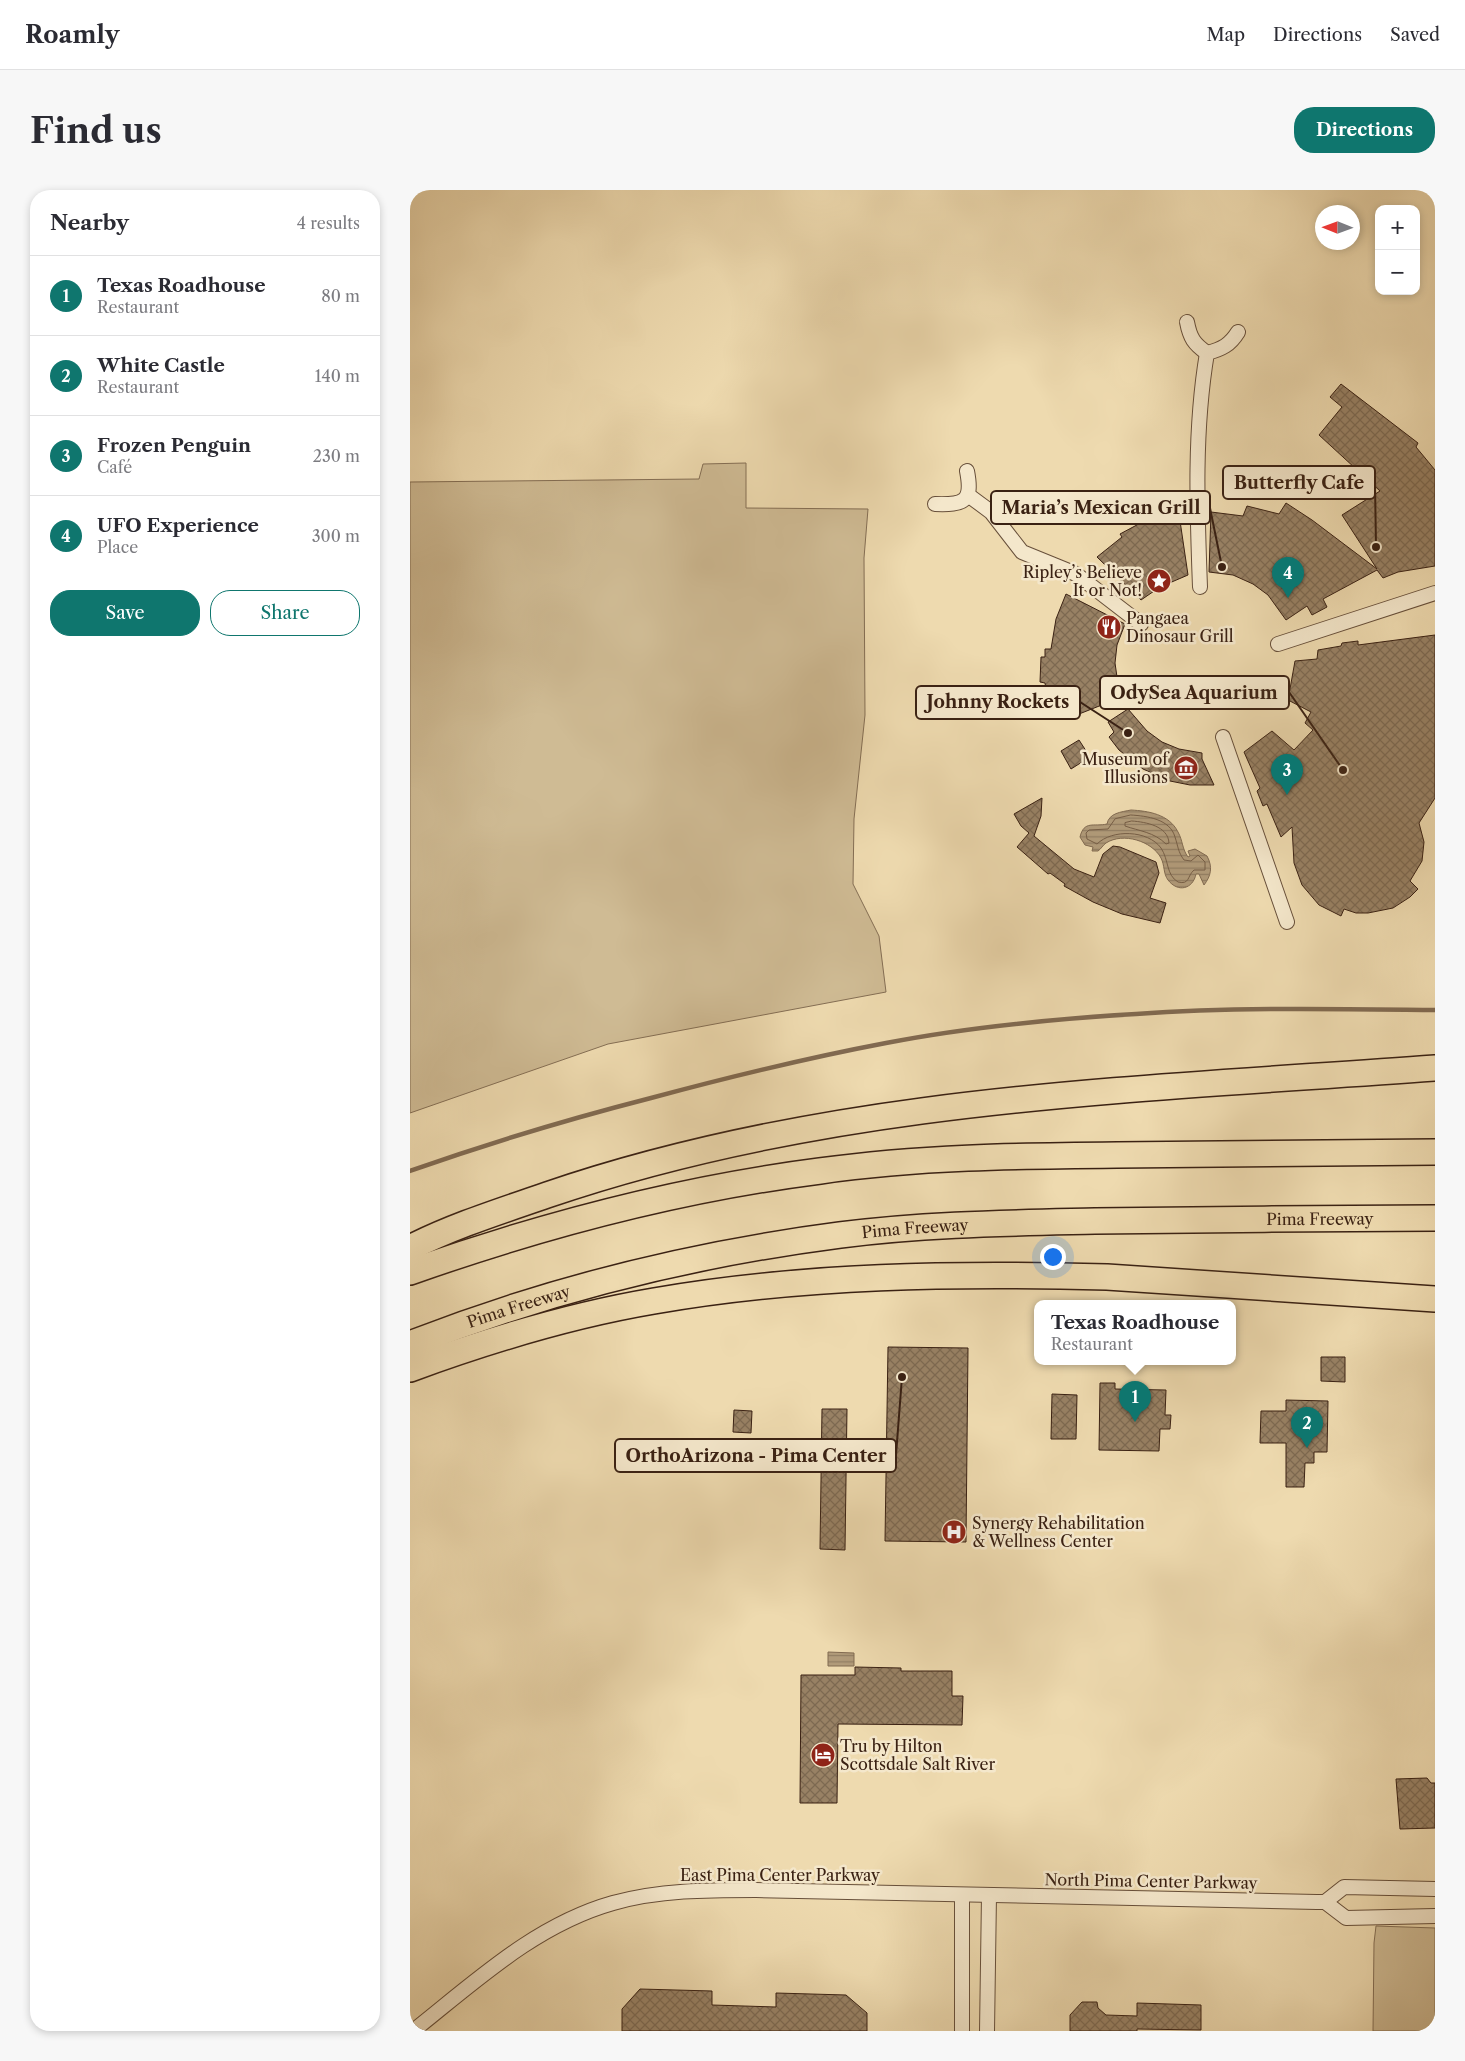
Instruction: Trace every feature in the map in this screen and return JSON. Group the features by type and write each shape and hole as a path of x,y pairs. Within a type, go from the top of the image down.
{"highway":[{"path":"410,1248 522,1204 583,1183 683,1155 789,1131 935,1108 1037,1097 1435,1068"},
{"path":"410,1272 600,1212 748,1182 821,1170 991,1156 1435,1152"},
{"name":"Pima Freeway","path":"410,1344 525,1303 656,1268 755,1247 842,1235 1013,1223 1435,1218"},
{"path":"410,1369 505,1337 606,1311 695,1295 794,1283 882,1278 1006,1275 1053,1276 1117,1278 1435,1299"}],"street":[{"path":"1187,322 1189,334 1194,345 1207,353 1222,349 1232,341 1238,332"},
{"path":"1200,587 1197,510 1201,390 1207,353"},
{"path":"935,504 954,505 963,502 968,496 970,484 967,471"},
{"path":"968,496 991,512 1022,552 1076,574 1141,624"},
{"path":"1278,644 1435,594"},
{"path":"1223,737 1287,922"},
{"path":"1435,1889 1344,1887 1325,1902 1346,1918 1435,1916"},
{"name":"East Pima Center Parkway","path":"413,2031 507,1956 580,1915 613,1903 667,1893 708,1890 983,1895"},
{"path":"962,1895 962,2031"},
{"path":"983,1895 987,2031"},
{"name":"North Pima Center Parkway","path":"983,1895 1325,1902"}],"shaded area":[{"path":"746,463 746,508 868,509 864,558 865,715 854,819 853,884 879,936 886,992 608,1044 410,1113 410,482 699,479 703,464"},
{"path":"1376,1926 1435,1928 1435,2031 1373,2031 1374,1943"}],"water":[{"path":"1131,810 1144,811 1164,817 1178,832 1188,857 1190,856 1188,851 1195,849 1207,856 1210,871 1204,885 1199,874 1196,874 1192,883 1185,888 1176,887 1166,877 1161,858 1157,852 1136,840 1120,838 1113,840 1106,843 1098,851 1092,851 1093,847 1085,845 1080,837 1084,828 1090,825 1107,824 1113,815"},
{"path":"828,1652 854,1653 854,1666 828,1666"}],"building":[{"path":"1341,384 1418,443 1416,447 1435,470 1435,566 1398,572 1383,578 1377,570 1323,599 1327,607 1312,615 1307,606 1286,620 1268,595 1253,584 1233,575 1209,572 1211,512 1243,516 1247,506 1279,514 1286,503 1312,520 1377,569 1342,515 1380,491 1319,435 1342,407 1330,397"},
{"path":"1161,507 1166,517 1179,514 1188,575 1160,587 1141,600 1097,557 1122,537 1120,534 1148,519 1146,513"},
{"path":"1066,594 1125,624 1117,645 1115,663 1122,697 1074,716 1070,701 1049,706 1045,683 1040,682 1041,657 1045,657 1045,649 1051,649 1056,619"},
{"path":"1435,635 1435,798 1419,823 1424,842 1422,861 1410,881 1418,889 1410,897 1393,908 1368,913 1356,913 1344,909 1341,916 1319,905 1302,885 1294,863 1292,827 1281,837 1267,804 1263,806 1257,791 1260,788 1244,752 1272,731 1294,750 1313,730 1305,723 1311,712 1288,700 1295,661 1317,659 1318,650 1341,646 1342,643 1358,641 1358,645"},
{"path":"1128,709 1147,731 1162,742 1179,749 1202,753 1202,759 1214,785 1190,785 1170,781 1143,769 1119,750 1109,737 1114,732 1108,722"},
{"path":"1079,740 1090,757 1071,769 1061,751"},
{"path":"1042,798 1041,816 1034,836 1074,869 1094,877 1103,854 1113,846 1120,847 1156,862 1159,873 1150,898 1166,903 1160,923 1122,914 1093,902 1064,886 1065,884 1050,873 1048,874 1017,847 1029,833 1021,826 1014,814"},
{"path":"888,1347 968,1348 966,1542 885,1541"},
{"path":"1321,1357 1345,1357 1345,1382 1321,1381"},
{"path":"1100,1383 1115,1383 1115,1389 1166,1390 1165,1415 1171,1415 1170,1429 1160,1429 1159,1451 1099,1450"},
{"path":"1052,1394 1077,1395 1076,1439 1051,1439"},
{"path":"1286,1400 1328,1401 1327,1452 1314,1452 1314,1463 1305,1463 1304,1487 1286,1487 1286,1443 1260,1443 1261,1411 1286,1411"},
{"path":"822,1409 847,1409 845,1550 820,1549"},
{"path":"734,1410 752,1411 751,1433 733,1432"},
{"path":"855,1667 901,1668 901,1671 952,1671 952,1696 963,1696 962,1725 838,1724 837,1803 800,1803 801,1675 855,1675"},
{"path":"1427,1778 1431,1783 1435,1783 1435,1828 1400,1829 1396,1779"},
{"path":"640,1989 712,1991 712,2005 776,2007 776,1993 846,1995 867,2013 867,2031 622,2031 622,2009"},
{"path":"1082,2002 1097,2002 1098,2008 1106,2015 1137,2016 1137,2003 1201,2005 1201,2030 1070,2031 1070,2015"}],"waterway":[{"path":"410,1171 469,1151 620,1106 768,1068 948,1032 1042,1021 1211,1010 1435,1010"}],"place":[{"name":"Butterfly Cafe","path":"1376,547"},
{"name":"Maria’s Mexican Grill","path":"1222,567"},
{"name":"Ripley’s Believe It or Not!","path":"1159,581"},
{"name":"UFO Experience","path":"1288,598"},
{"name":"Pangaea Dinosaur Grill","path":"1109,627"},
{"name":"Johnny Rockets","path":"1128,733"},
{"name":"Museum of Illusions","path":"1186,768"},
{"name":"OdySea Aquarium","path":"1343,770"},
{"name":"Frozen Penguin","path":"1287,795"},
{"name":"OrthoArizona - Pima Center","path":"902,1377"},
{"name":"Texas Roadhouse","path":"1135,1422"},
{"name":"White Castle","path":"1307,1448"},
{"name":"Synergy Rehabilitation & Wellness Center","path":"954,1532"},
{"name":"Tru by Hilton Scottsdale Salt River","path":"823,1755"}]}
